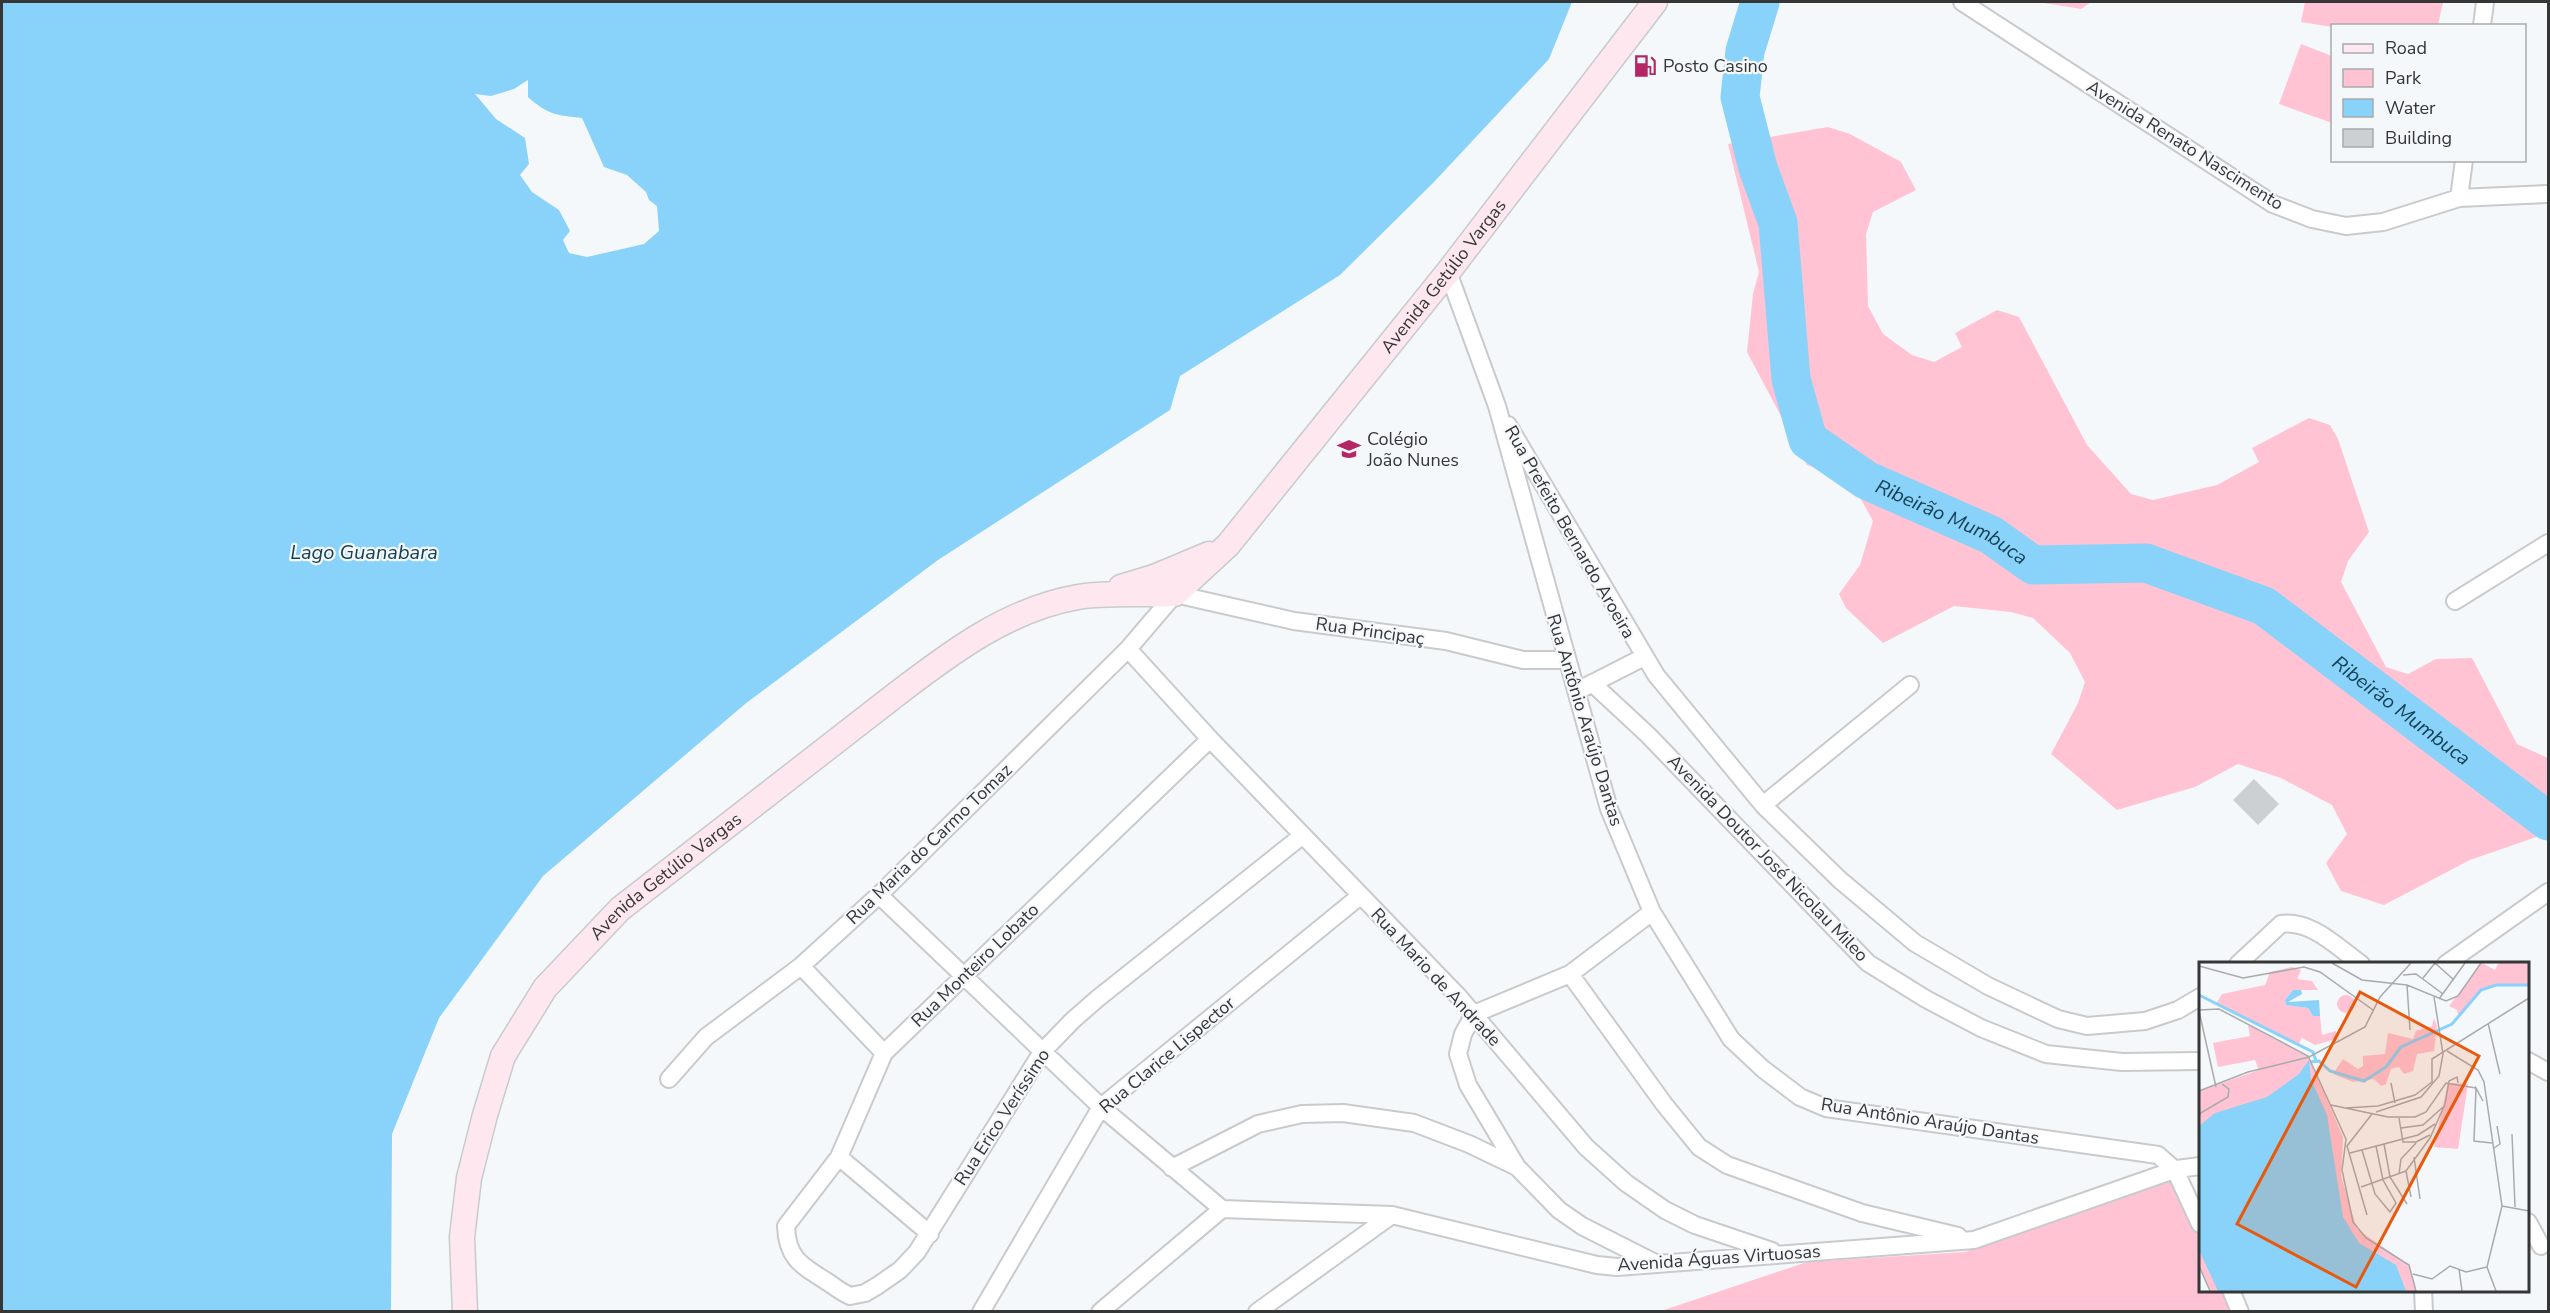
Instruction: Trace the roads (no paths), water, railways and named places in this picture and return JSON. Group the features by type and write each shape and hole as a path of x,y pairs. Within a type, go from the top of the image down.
{"main road":[{"name":"Avenida Getúlio Vargas","path":"1080,597 1175,594 1228,545 1448,272 1654,2"},
{"name":"Avenida Getúlio Vargas","path":"465,1311 462,1237 469,1178 503,1056 545,988 620,909 939,662 1002,622 1038,607 1154,577 1228,545"}],"street":[{"name":"Avenida Renato Nascimento","path":"1962,2 2273,204 2312,219 2346,226 2383,222 2458,198 2548,194"},
{"path":"2482,24 2486,2"},
{"path":"2458,198 2464,162"},
{"name":"Rua Antônio Araújo Dantas","path":"1448,272 1497,406 1609,809 1652,912 1731,1039 1763,1069 1800,1097 1826,1108 2158,1155 2175,1170"},
{"name":"Rua Prefeito Bernardo Aroeira","path":"1497,406 1644,657 1763,805 1840,880 1915,943 1988,986 2058,1019 2087,1026 2145,1021 2178,1010 2199,998"},
{"path":"2455,601 2548,543"},
{"name":"Rua Principaç","path":"1175,594 1294,621 1446,641 1522,660 1566,660"},
{"name":"Rua Maria do Carmo Tomaz","path":"669,1079 705,1037 801,966 879,895 1128,649 1175,594"},
{"name":"Rua Mario de Andrade","path":"1128,649 1210,739 1474,1014 1587,1147 1626,1183 1665,1210 1695,1225 1779,1253"},
{"name":"Rua Prefeito Bernardo Aroeira","path":"1576,691 1644,657"},
{"name":"Avenida Doutor José Nicolau Mileo","path":"1592,683 1648,735 1868,963 1981,1028 2046,1054 2122,1062 2199,1061"},
{"path":"1763,805 1910,685"},
{"name":"Rua Monteiro Lobato","path":"786,1226 838,1157 884,1053 1210,739"},
{"name":"Rua Erico Veríssimo","path":"786,1226 789,1246 800,1264 850,1296 865,1293 900,1270 930,1234 947,1202 1042,1052 1097,999 1303,835"},
{"path":"2447,962 2548,892"},
{"path":"879,895 1101,1107 1222,1209 1100,1311"},
{"name":"Rua Clarice Lispector","path":"981,1311 1101,1107 1360,896"},
{"path":"1652,912 1570,974 1474,1014 1461,1041 1458,1054 1468,1085 1518,1167 1559,1210 1582,1226 1658,1264"},
{"path":"2239,962 2281,924 2290,923 2309,927 2360,962"},
{"path":"801,966 884,1053"},
{"path":"1570,974 1680,1125 1700,1147 1727,1166 1862,1213 1974,1240"},
{"path":"2529,1062 2548,1072"},
{"path":"1172,1168 1258,1124 1302,1114 1322,1113 1343,1113 1414,1123 1469,1144 1518,1167"},
{"path":"838,1157 930,1234"},
{"path":"2199,1166 2175,1170 2199,1222"},
{"name":"Avenida Águas Virtuosas","path":"1222,1209 1392,1215 1597,1265 1617,1267 1974,1240 2175,1170"},
{"path":"1257,1311 1392,1215"},
{"path":"2529,1224 2541,1246"},
{"path":"2232,1292 2240,1311"},
{"path":"2423,1292 2424,1311"}],"water":[{"name":"Lago Guanabara","path":"2,2 1572,2 1549,59 1433,183 1340,275 1180,376 1170,410 938,560 745,704 543,876 439,1018 392,1134 391,1311 2,1312","holes":["528,80 528,97 553,113 582,118 604,167 627,175 646,192 649,200 657,206 659,231 644,244 587,257 569,253 563,240 570,231 559,210 532,192 520,175 529,164 525,138 496,119 475,94 491,96 514,89"]}],"waterway":[{"name":"Ribeirão Mumbuca","path":"1760,2 1745,51 1740,97 1758,168 1778,223 1791,379 1808,440 1866,480 1991,535 2033,565 2146,563 2264,606 2548,821"}],"place":[{"name":"Posto Casino","path":"1645,66"},
{"name":"Colégio João Nunes","path":"1349,449"}]}
